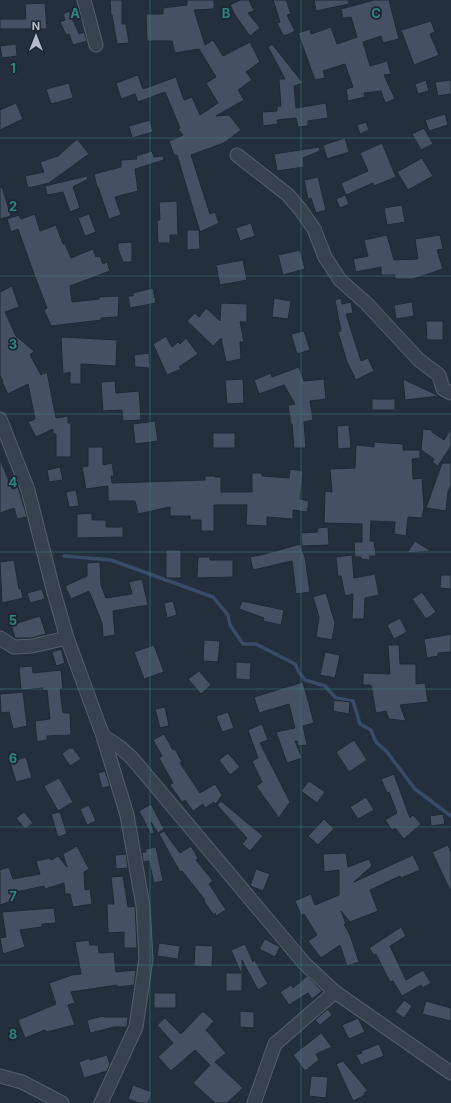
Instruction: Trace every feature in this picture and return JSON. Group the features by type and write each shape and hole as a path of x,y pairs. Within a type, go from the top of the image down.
{"street":[{"path":"84,0 96,45"},
{"path":"237,155 288,195 314,229 325,257 340,280 366,303 419,360 439,375 443,389 451,393"},
{"path":"0,419 28,490 67,638 103,736 127,815 143,906 146,958 136,1027 101,1103"},
{"path":"0,638 14,647 32,646 67,638"},
{"path":"103,736 121,748 132,758 304,963 335,992 451,1073"},
{"path":"254,1103 275,1044 335,992"},
{"path":"0,1076 22,1082 62,1103"}],"building":[{"path":"110,0 122,0 122,24 126,24 129,43 117,44 111,15"},
{"path":"187,0 214,0 214,9 194,10 205,45 213,40 223,56 250,42 260,62 246,72 252,80 238,90 244,100 216,116 229,115 241,130 224,143 191,155 210,214 215,212 219,223 200,232 177,155 174,155 169,141 183,135 178,129 180,128 165,92 138,102 135,94 121,99 116,83 138,75 143,89 176,77 184,100 192,97 200,115 218,103 206,83 216,77 199,49 175,53 172,41 147,41 146,14 163,14 163,8 187,5"},
{"path":"240,0 249,0 254,11 248,13 260,28 250,36 235,15 230,5"},
{"path":"273,0 286,0 291,14 287,15 295,31 287,35 283,35 277,23 280,22"},
{"path":"314,0 348,0 349,4 316,11"},
{"path":"374,0 389,0 399,39 383,43 381,36 363,42 370,66 387,61 391,74 384,75 395,99 385,103 381,91 364,93 365,97 348,101 346,89 353,87 345,64 323,71 325,78 315,80 298,33 310,29 311,34 331,27 337,44 357,37 351,17 343,18 341,9"},
{"path":"45,3 47,29 0,29 0,19 26,19 25,4"},
{"path":"69,11 79,34 84,32 87,41 73,45 69,34 66,35 60,22 65,20 63,14"},
{"path":"431,21 435,32 430,34 439,55 414,65 401,30"},
{"path":"16,44 17,56 2,58 0,46"},
{"path":"272,44 303,83 294,86 296,108 326,103 328,118 308,121 308,126 298,127 296,118 277,120 278,124 263,126 262,112 277,111 277,106 281,106 279,79 285,79 268,47"},
{"path":"426,80 429,91 418,94 415,84"},
{"path":"451,80 451,94 438,96 435,82"},
{"path":"69,83 73,98 51,104 46,89"},
{"path":"16,103 23,119 0,130 0,110"},
{"path":"445,114 448,125 429,131 425,120"},
{"path":"150,120 153,132 132,138 129,126"},
{"path":"366,122 369,130 360,134 357,125"},
{"path":"424,128 433,144 421,150 412,134"},
{"path":"345,138 349,152 327,159 323,145"},
{"path":"77,139 89,154 49,183 28,188 25,176 44,172 40,162 58,156"},
{"path":"382,143 396,177 374,186 373,183 346,195 341,183 368,171 360,153"},
{"path":"319,147 320,151 303,158 304,167 277,171 274,154"},
{"path":"152,151 154,157 163,156 164,160 135,169 138,191 115,197 121,215 109,219 97,187 94,174 121,167 121,160 137,159 136,156"},
{"path":"422,158 433,176 408,190 397,172"},
{"path":"87,176 88,179 73,187 80,208 70,212 63,192 47,195 45,186"},
{"path":"318,177 326,210 316,213 311,198 308,199 304,180"},
{"path":"0,187 2,187 11,216 0,219"},
{"path":"345,195 349,204 340,208 336,199"},
{"path":"177,201 178,235 170,235 170,243 158,243 157,220 160,220 159,202"},
{"path":"402,205 405,222 387,225 384,208"},
{"path":"35,214 40,231 56,225 63,244 65,244 71,258 93,249 96,257 100,256 103,264 107,262 110,271 70,286 72,302 99,299 99,297 119,296 118,317 101,318 101,320 51,326 44,310 47,308 18,229 11,232 7,219 19,215 21,219"},
{"path":"89,214 96,232 85,236 78,218"},
{"path":"251,223 255,236 240,241 236,228"},
{"path":"187,230 199,230 200,249 187,250"},
{"path":"387,235 394,260 418,259 415,239 440,235 443,249 437,250 443,269 413,279 395,279 395,275 381,275 381,267 356,272 353,259 368,256 364,240"},
{"path":"132,242 132,262 123,262 118,249 118,243"},
{"path":"300,250 305,269 283,275 278,255"},
{"path":"243,260 247,280 220,285 216,265"},
{"path":"12,286 19,307 5,312 16,336 34,351 30,355 41,375 47,372 56,418 68,416 68,423 71,423 71,457 56,457 56,434 53,434 53,429 36,437 28,422 35,419 28,384 8,394 2,382 0,375 0,292"},
{"path":"153,288 156,303 130,308 128,296 133,296 133,293"},
{"path":"274,298 291,301 288,319 272,317"},
{"path":"341,298 342,304 351,302 353,313 346,314 361,361 368,358 374,371 356,380 347,362 338,332 341,331 335,300"},
{"path":"412,302 414,316 396,319 394,305"},
{"path":"221,303 247,304 247,322 240,322 244,342 240,342 241,359 226,362 221,338 213,346 187,321 195,313 199,317 206,308 220,321"},
{"path":"426,321 443,321 443,340 427,340"},
{"path":"304,331 310,350 297,354 291,334"},
{"path":"166,336 172,347 178,342 180,344 186,338 198,354 179,367 181,369 167,375 153,344"},
{"path":"61,337 117,340 116,366 81,364 81,384 70,384 70,372 63,374"},
{"path":"149,353 150,368 135,367 134,355"},
{"path":"299,367 304,381 324,379 326,399 310,401 313,420 304,422 306,448 294,448 292,424 288,405 295,404 284,385 259,394 254,380 271,373 272,377"},
{"path":"243,379 244,403 227,404 225,380"},
{"path":"403,379 439,396 405,400"},
{"path":"115,381 116,393 139,391 141,420 123,421 122,410 103,411 101,382"},
{"path":"372,399 395,399 395,410 372,410"},
{"path":"155,421 158,441 135,444 133,424"},
{"path":"349,425 351,448 338,449 337,426"},
{"path":"451,428 451,446 438,466 432,462 434,459 421,450 423,429 432,430 432,432 444,440"},
{"path":"213,433 235,433 235,448 213,448"},
{"path":"374,442 403,444 403,450 420,450 420,458 412,459 413,479 422,478 424,508 422,518 408,517 406,536 394,534 395,522 371,521 370,541 374,541 376,556 370,556 370,560 355,557 354,542 362,542 362,524 324,523 325,491 332,492 330,469 355,468 356,445 374,447"},
{"path":"88,447 103,447 103,465 112,463 114,476 111,476 112,483 205,480 205,476 215,476 221,477 221,492 252,492 252,473 262,473 262,476 289,478 290,469 303,471 300,499 309,501 307,512 293,510 293,519 267,517 267,526 246,525 247,505 214,505 214,531 201,531 201,520 190,520 190,516 170,516 170,507 138,514 135,501 108,501 108,486 86,489 82,467 88,466"},
{"path":"0,459 12,489 18,487 27,517 17,519 14,508 0,513"},
{"path":"442,463 451,463 451,485 448,492 446,511 426,508"},
{"path":"60,467 63,480 49,482 47,470"},
{"path":"76,490 79,506 69,507 66,492"},
{"path":"92,513 92,520 106,520 106,527 123,527 123,537 77,538 77,514"},
{"path":"328,527 329,545 302,546 301,533 318,532 317,528"},
{"path":"415,541 431,551 407,553"},
{"path":"300,544 305,557 310,592 296,594 292,561 253,570 250,557"},
{"path":"166,550 181,550 181,578 166,578"},
{"path":"352,555 354,578 375,574 379,595 365,598 364,619 352,619 353,594 345,596 341,576 338,576 336,557"},
{"path":"198,557 210,557 210,560 233,560 233,577 197,578"},
{"path":"14,560 19,589 21,589 23,598 2,603 0,562"},
{"path":"100,562 101,585 106,598 132,594 129,582 142,579 148,605 113,611 115,635 103,637 102,623 89,591 71,599 65,586 87,576 87,563"},
{"path":"441,575 451,575 451,589 440,588"},
{"path":"42,589 45,599 30,603 27,593"},
{"path":"422,592 436,612 426,619 412,599"},
{"path":"326,593 335,623 332,640 316,637 319,617 313,597"},
{"path":"173,601 177,615 167,618 164,603"},
{"path":"242,601 284,610 281,625 263,621 264,618 239,609"},
{"path":"40,616 46,634 31,638 15,638 11,625"},
{"path":"400,618 407,632 394,639 387,625"},
{"path":"451,634 451,652 438,653 438,656 427,658 424,639"},
{"path":"204,640 220,641 218,662 203,661"},
{"path":"154,645 164,672 144,679 134,652"},
{"path":"388,645 399,645 400,664 416,664 416,684 425,683 428,702 400,705 406,721 389,719 386,711 376,713 371,685 363,685 363,673 390,674"},
{"path":"61,649 65,663 56,666 52,652"},
{"path":"325,652 340,655 335,678 320,675"},
{"path":"236,662 251,663 250,680 236,679"},
{"path":"32,666 33,673 61,670 63,689 60,689 63,713 70,713 71,735 47,736 47,740 37,742 35,721 50,719 47,690 43,691 43,688 21,690 19,667"},
{"path":"199,671 211,685 201,694 188,679"},
{"path":"303,682 314,723 303,726 307,745 298,746 297,741 295,741 302,758 287,763 276,732 295,728 289,704 259,713 254,697"},
{"path":"23,692 27,726 13,729 9,712 1,713 0,694"},
{"path":"334,700 350,702 349,714 333,711"},
{"path":"165,707 169,726 160,728 155,709"},
{"path":"228,712 234,728 222,732 216,716"},
{"path":"262,724 268,740 260,743 290,802 279,818 256,786 262,782 252,761 258,758 248,730"},
{"path":"164,734 173,750 175,749 182,762 180,763 200,793 215,784 222,795 216,804 214,802 205,808 203,804 193,811 185,800 182,802 170,785 173,783 159,758 162,756 153,740"},
{"path":"354,740 367,760 349,772 336,752"},
{"path":"69,748 73,748 81,759 70,766 62,754"},
{"path":"228,753 240,767 230,775 219,760"},
{"path":"26,757 32,778 16,782 10,762"},
{"path":"105,771 110,786 102,788 98,773"},
{"path":"394,774 410,818 413,815 421,824 404,839 395,828 392,830 385,820 397,813 389,792 387,793 381,779"},
{"path":"59,778 73,802 58,811 44,786"},
{"path":"309,781 325,792 317,803 301,791"},
{"path":"366,797 374,810 358,819 350,807"},
{"path":"221,801 263,836 250,851 242,844 247,838 217,805"},
{"path":"151,804 164,829 158,833 151,822 154,833 151,834 139,811"},
{"path":"89,805 96,821 87,825 80,809"},
{"path":"24,812 33,823 25,829 16,818"},
{"path":"60,812 67,834 58,837 51,814"},
{"path":"443,814 445,824 431,826 430,816"},
{"path":"324,819 334,829 318,845 308,836"},
{"path":"164,831 180,853 191,846 198,858 196,860 213,881 209,884 226,910 216,916 215,913 215,917 204,901 205,900 182,871 180,872 159,834"},
{"path":"448,845 451,852 451,892 432,852"},
{"path":"77,846 89,869 84,872 85,890 90,889 92,904 73,907 70,894 65,894 64,883 45,889 44,886 16,892 17,899 0,905 0,870 9,867 13,879 40,874 36,861 50,858 51,860 58,856 67,867 63,854"},
{"path":"156,847 163,881 154,883 149,861 143,862 142,852 146,852 146,849"},
{"path":"346,853 348,867 369,859 372,866 354,882 413,855 420,870 401,878 400,876 370,890 378,911 350,922 341,911 346,924 344,924 350,935 359,962 347,966 340,945 321,958 308,941 317,935 304,914 301,915 295,901 311,894 315,905 339,895 339,870 324,872 323,854"},
{"path":"126,854 128,868 116,869 115,855"},
{"path":"256,869 270,874 263,891 250,886"},
{"path":"123,876 128,907 135,906 137,948 124,948 124,932 108,933 107,904 114,904 111,877"},
{"path":"54,908 56,923 42,924 42,927 20,930 25,947 3,954 0,938 6,937 2,912"},
{"path":"401,927 406,936 390,946 406,980 423,970 431,983 422,988 421,985 402,996 393,981 390,982 376,954 374,955 369,948"},
{"path":"265,939 280,947 275,957 259,949"},
{"path":"89,940 90,945 98,945 99,953 114,952 116,972 136,970 134,985 117,987 117,985 71,992 75,1003 68,1005 75,1025 46,1032 45,1030 25,1038 18,1020 56,1004 49,983 72,975 81,974 75,942"},
{"path":"159,943 180,946 178,959 157,956"},
{"path":"245,944 253,962 254,959 268,984 258,990 242,960 242,991 226,991 226,973 241,973 231,950"},
{"path":"195,945 213,946 212,967 194,966"},
{"path":"307,976 322,991 312,999 308,993 289,1005 280,992 291,985 293,988"},
{"path":"154,993 176,993 176,1008 154,1008"},
{"path":"404,1000 412,1006 404,1018 395,1012"},
{"path":"426,1001 451,1008 451,1021 422,1014"},
{"path":"328,1009 332,1015 320,1025 315,1020"},
{"path":"203,1011 214,1021 206,1030 226,1053 215,1062 243,1088 227,1103 215,1103 193,1083 210,1065 195,1050 171,1071 158,1057 173,1043 157,1025 165,1018 181,1034"},
{"path":"240,1011 254,1012 254,1028 240,1027"},
{"path":"103,1016 128,1017 127,1027 114,1027 90,1033 87,1020"},
{"path":"358,1018 365,1032 349,1039 342,1025"},
{"path":"321,1033 332,1047 316,1054 319,1060 305,1071 293,1055"},
{"path":"379,1044 384,1056 361,1065 356,1055 362,1053 361,1051"},
{"path":"107,1055 110,1064 107,1071 84,1078 79,1062 89,1058 90,1060"},
{"path":"343,1061 368,1091 364,1093 365,1095 353,1101 336,1064"},
{"path":"311,1076 328,1077 326,1098 309,1096"},
{"path":"133,1085 152,1092 148,1103 139,1103 128,1099"}],"waterway":[{"path":"64,556 111,560 213,597 228,615 230,625 243,644 256,644 295,664 305,680 325,686 336,698 353,701 360,724 371,730 376,742 387,752 415,789 451,816"}]}
